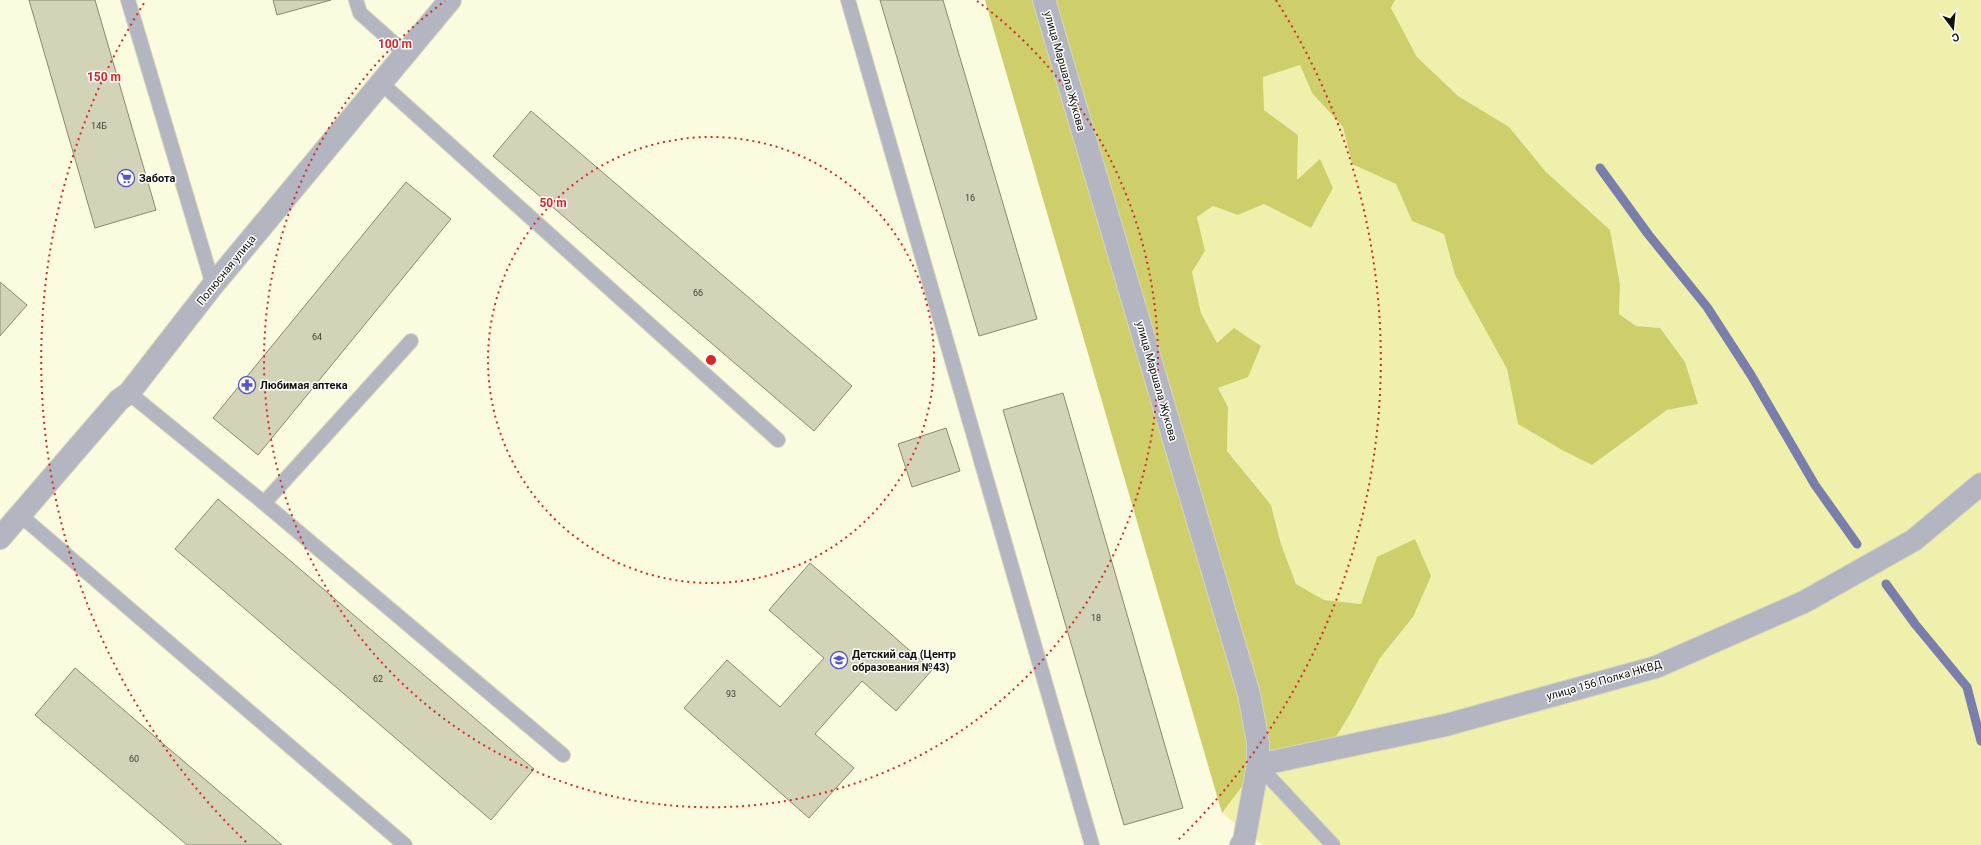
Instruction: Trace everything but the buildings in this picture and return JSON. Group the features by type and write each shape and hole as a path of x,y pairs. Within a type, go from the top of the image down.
{"street":[{"name":"Полюсная улица","path":"0,538 119,400 129,393 213,285 450,0"},
{"name":"улица Маршала Жукова","path":"1044,0 1249,694 1258,743 1258,765 1244,841 1241,845"},
{"name":"улица 156 Полка НКВД","path":"1258,765 1446,725 1656,666 1804,602 1908,544 1981,484"}],"lane":[{"path":"128,0 213,285"},
{"path":"356,0 360,13 406,54"},
{"path":"848,0 1092,845"},
{"path":"382,83 778,440"},
{"path":"264,503 411,341"},
{"path":"129,393 264,503 563,755"},
{"path":"20,515 405,845"},
{"path":"1258,765 1334,845"}],"green space":[{"path":"1395,0 1981,0 1981,845 1263,845 1222,813 1258,765 1350,714 1380,658 1413,617 1377,557 1361,604 1324,600 1296,584 1281,544 1271,505 1227,451 1228,407 1218,388 1248,377 1217,343 1201,313 1192,272 1205,251 1197,217 1213,206 1238,215 1264,204 1311,228 1297,181 1298,135 1264,110 1263,77 1300,65 1312,93 1343,127 1352,164 1396,184 1412,221 1444,234 1455,275 1507,369 1518,424 1562,450 1592,465 1667,410 1698,404 1660,328 1636,326 1619,314 1620,285 1546,172 1509,128 1458,96 1417,57 1391,8"}],"shaded area":[{"path":"985,0 1395,0 1391,8 1417,57 1458,96 1509,127 1546,172 1610,230 1620,285 1619,314 1636,326 1660,328 1685,362 1698,404 1667,410 1592,465 1562,450 1518,424 1507,369 1455,275 1444,234 1412,221 1396,184 1352,164 1343,127 1312,93 1300,65 1263,77 1264,110 1298,135 1297,180 1320,159 1333,188 1311,228 1264,204 1238,215 1213,206 1197,217 1205,251 1192,272 1201,313 1217,343 1234,328 1261,346 1248,377 1218,388 1228,407 1227,451 1271,505 1281,544 1296,584 1324,600 1361,604 1377,557 1415,539 1431,576 1413,617 1380,658 1350,714 1327,751 1258,765 1222,813"}],"waterway":[{"path":"1600,168 1648,234 1707,307 1751,375 1815,485 1857,544"},
{"path":"1886,584 1915,624 1967,687 1981,741"}],"place":[{"name":"Забота","path":"126,178"},
{"name":"Любимая аптека","path":"247,385"},
{"name":"Детский сад (Центр образования №43)","path":"839,660"}]}
